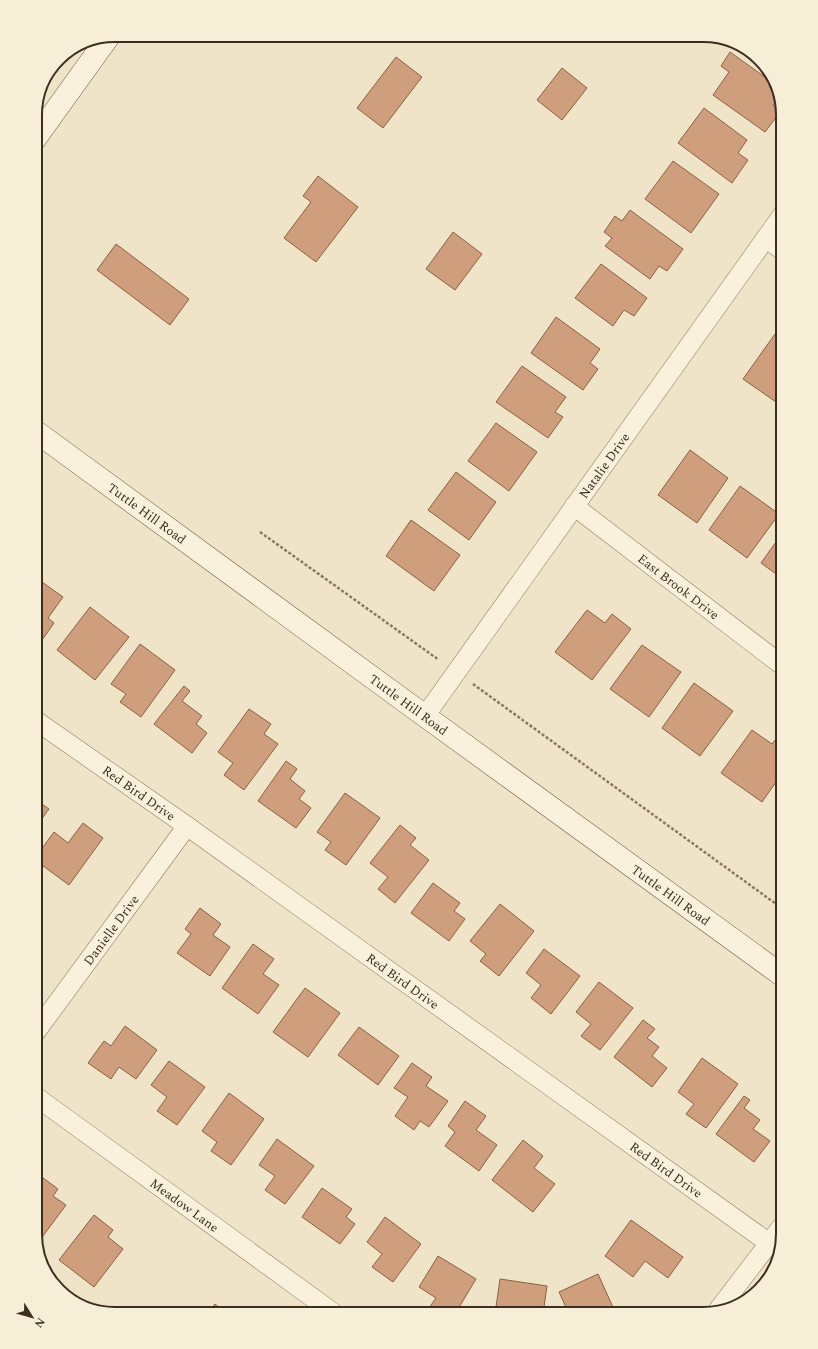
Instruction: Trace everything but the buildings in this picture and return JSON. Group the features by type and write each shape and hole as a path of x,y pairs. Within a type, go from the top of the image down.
{"main road":[{"path":"42,127 104,43"},
{"name":"Tuttle Hill Road","path":"42,436 776,971"}],"street":[{"name":"Natalie Drive","path":"425,716 776,224"},
{"path":"766,238 776,246"},
{"name":"East Brook Drive","path":"574,506 776,661"},
{"name":"Red Bird Drive","path":"42,725 187,826 769,1243"},
{"name":"Danielle Drive","path":"42,1024 187,826"},
{"name":"Meadow Lane","path":"42,1101 325,1307"},
{"path":"722,1304 776,1234"}],"path":[{"path":"260,532 456,672 776,905"}]}
